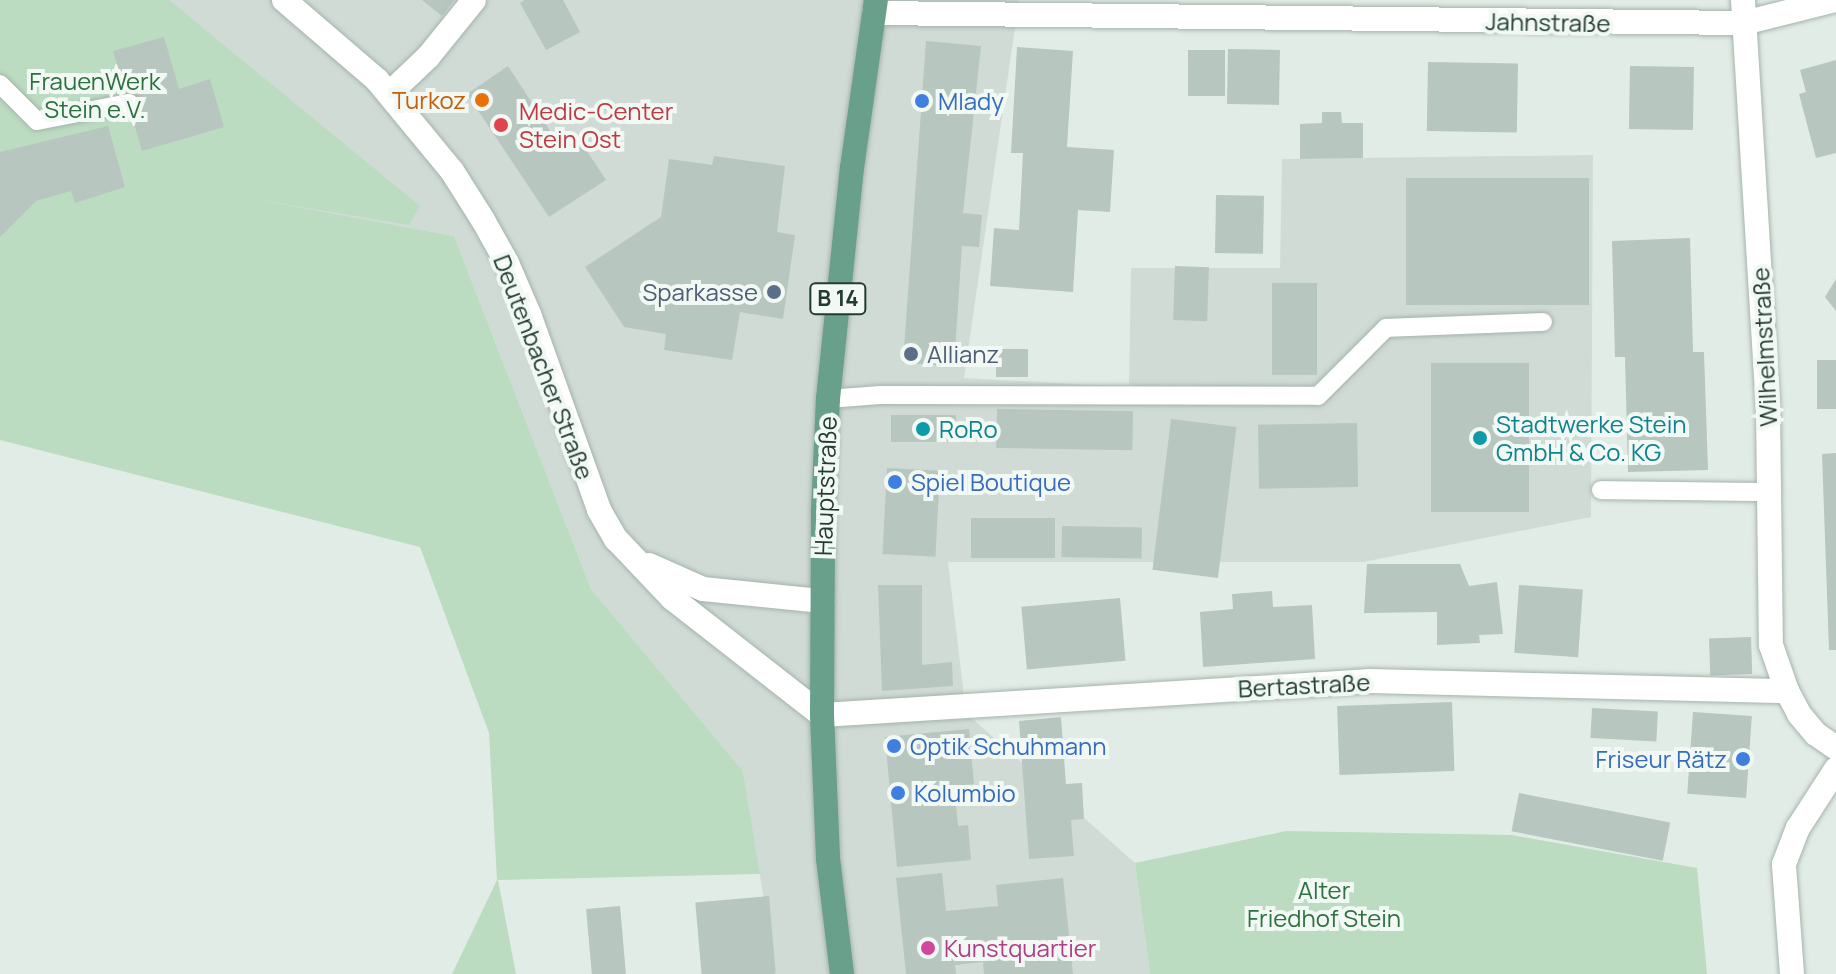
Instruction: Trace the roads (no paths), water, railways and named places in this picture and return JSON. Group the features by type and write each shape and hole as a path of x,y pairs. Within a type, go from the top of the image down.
{"main road":[{"name":"Hauptstraße","path":"842,974 828,858 822,715 828,399 852,168 875,7"}],"street":[{"name":"Deutenbacher Straße","path":"284,0 389,94 452,171 507,263 599,510 616,539 640,560 672,598 822,715"},
{"path":"389,94 428,57 474,0"},
{"name":"Jahnstraße","path":"875,7 1744,12 1835,0"},
{"name":"Wilhelmstraße","path":"1744,12 1767,393 1771,645 1787,691 1799,714 1816,734 1836,748"},
{"name":"Deutenbacher Straße","path":"640,560 703,589 822,601"},
{"name":"Bertastraße","path":"822,715 1370,681 1787,691"},
{"path":"1792,974 1784,864 1798,828 1836,769"}],"lane":[{"path":"0,84 37,121 129,103"},
{"path":"828,399 880,395 1318,396 1386,328 1543,322"},
{"path":"1601,490 1769,492"}],"place":[{"name":"Turkoz","path":"482,100"},
{"name":"Mlady","path":"922,101"},
{"name":"Medic-Center Stein Ost","path":"501,125"},
{"name":"Sparkasse","path":"774,292"},
{"name":"Allianz","path":"911,354"},
{"name":"RoRo","path":"923,429"},
{"name":"Stadtwerke Stein GmbH & Co. KG","path":"1480,438"},
{"name":"Spiel Boutique","path":"895,482"},
{"name":"Optik Schuhmann","path":"894,746"},
{"name":"Friseur Rätz","path":"1743,759"},
{"name":"Kolumbio","path":"898,793"},
{"name":"Kunstquartier","path":"928,948"}],"park label":[{"name":"FrauenWerk Stein e.V.","path":"95,95"},
{"name":"Alter Friedhof Stein","path":"1324,904"}]}
